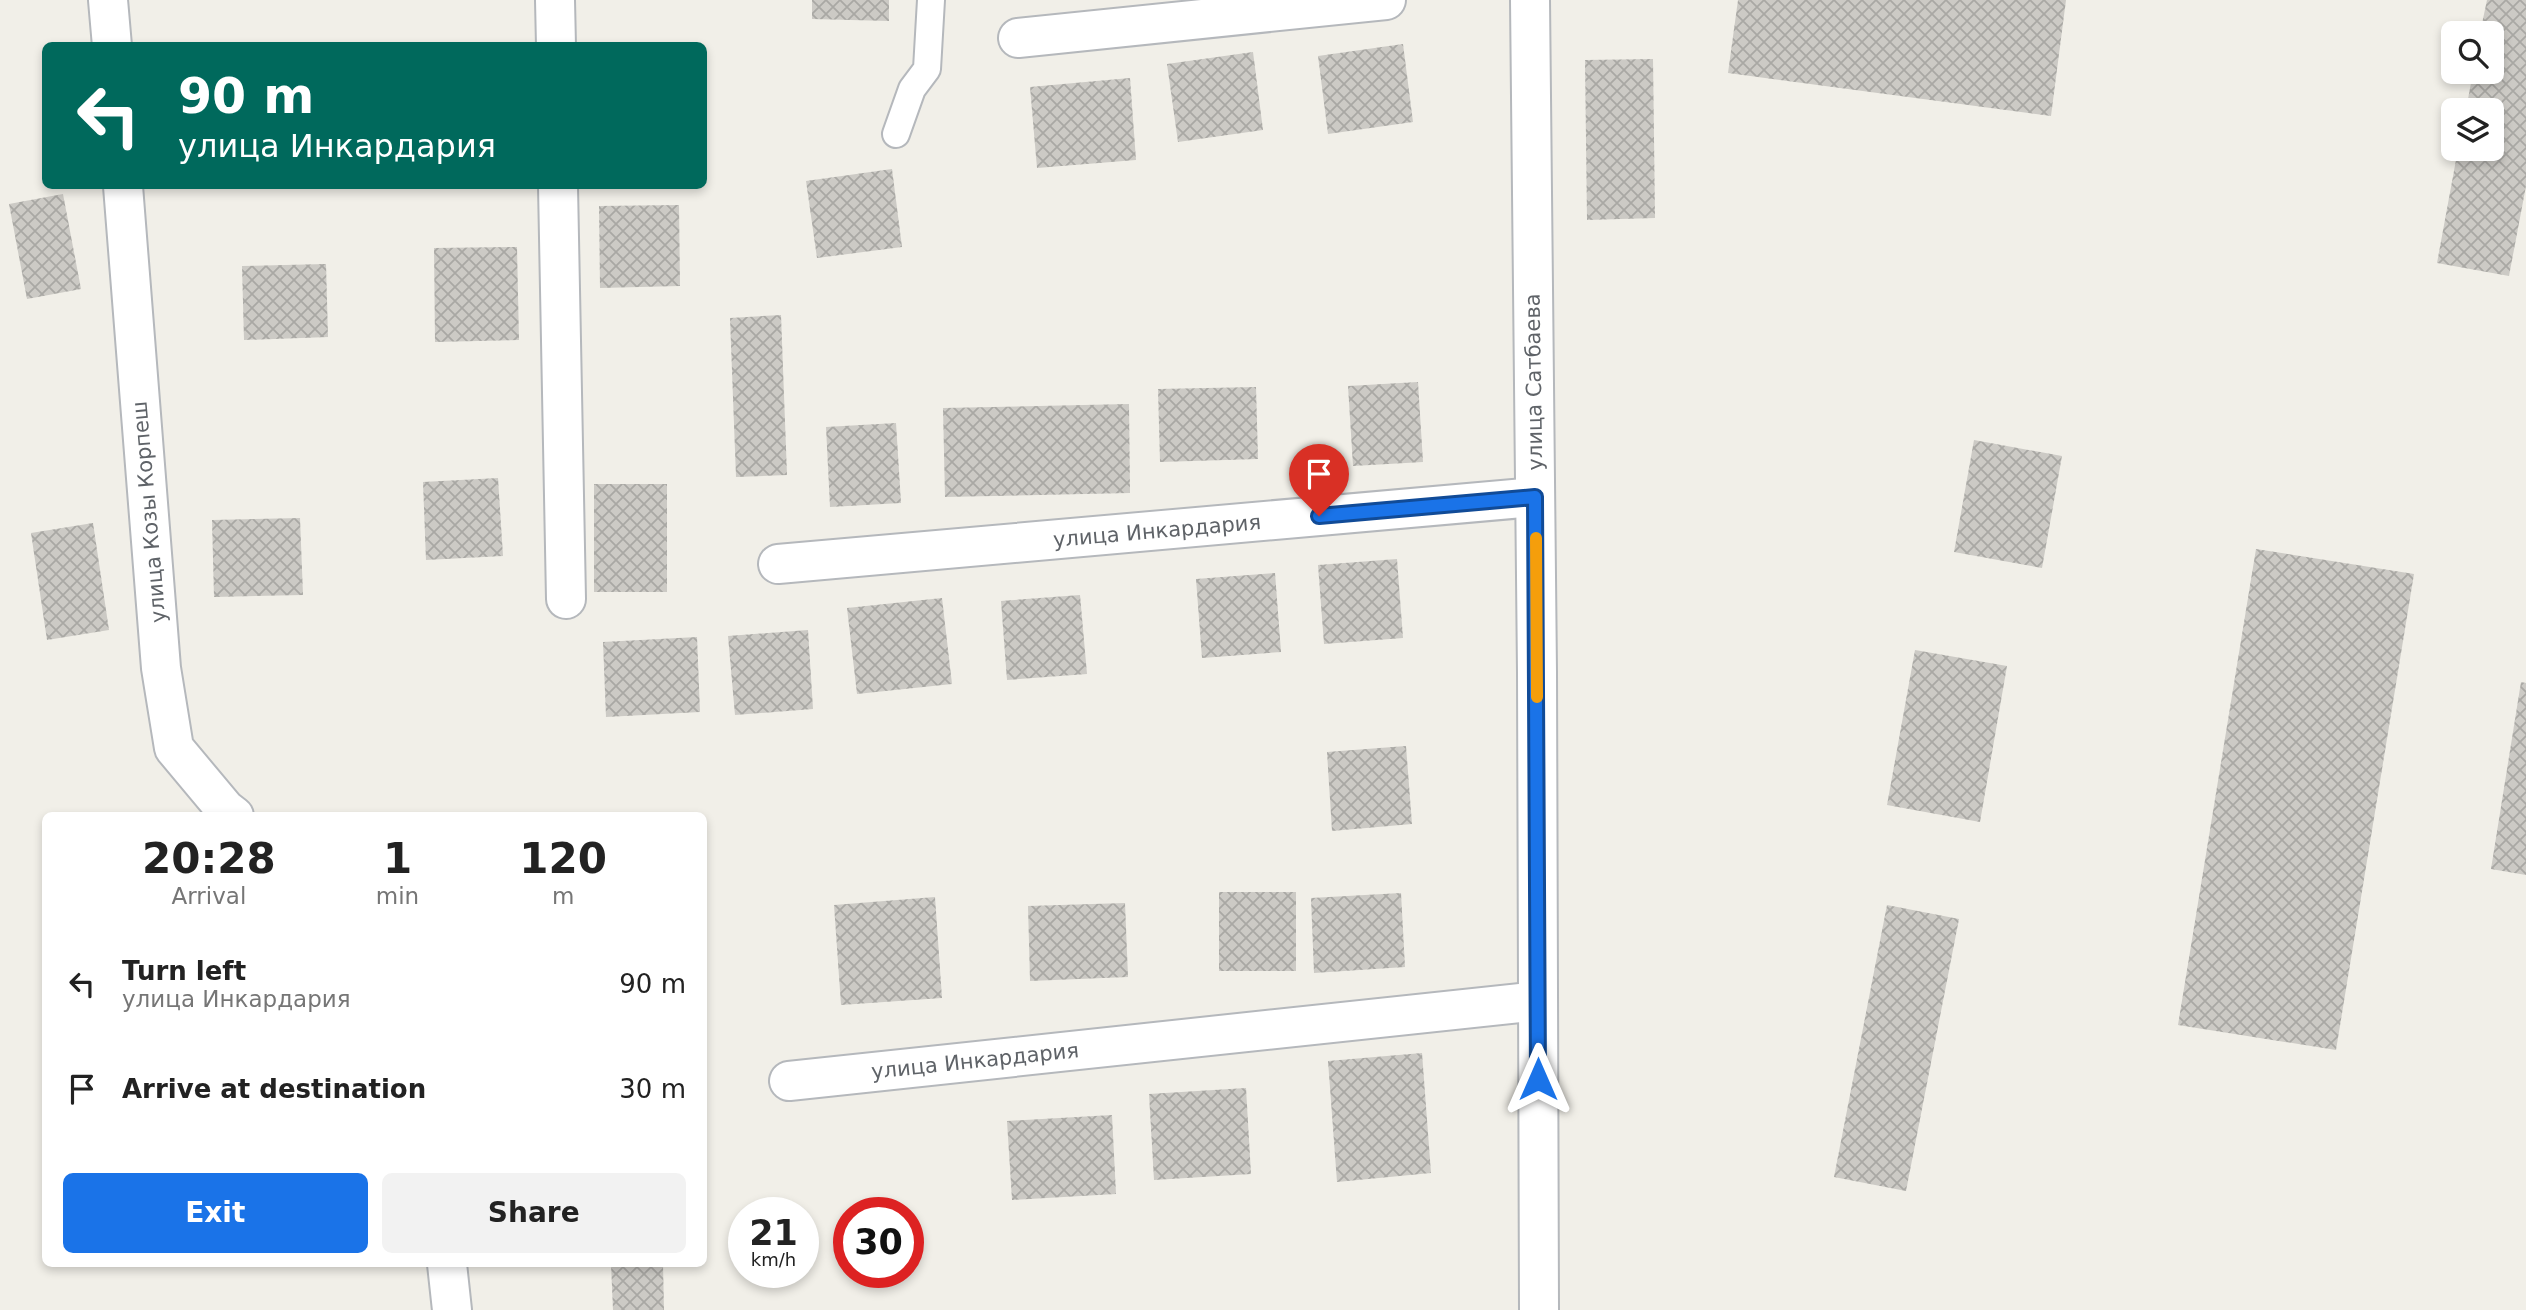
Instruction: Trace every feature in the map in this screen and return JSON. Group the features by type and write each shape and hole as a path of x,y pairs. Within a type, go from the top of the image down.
{"street":[{"path":"108,0 112,42"},
{"path":"555,0 556,42"},
{"path":"1018,38 1386,0"},
{"name":"улица Сатбаева","path":"1530,0 1539,1310"},
{"name":"улица Козы Корпеш","path":"123,189 161,668 174,748 229,812"},
{"path":"558,189 566,599"},
{"name":"улица Инкардария","path":"778,564 1535,497"},
{"name":"улица Инкардария","path":"789,1081 1538,1001"},
{"path":"447,1267 452,1310"}],"lane":[{"path":"896,134 912,89 927,69 931,0"}],"building":[{"path":"812,0 889,0 889,21 812,19"},
{"path":"1738,0 2066,0 2051,116 1728,73"},
{"path":"2487,0 2526,0 2526,186 2509,276 2437,263 2456,161 2504,161 2504,98 2468,98 2471,84 2504,84 2504,21 2483,21"},
{"path":"1403,44 1413,122 1328,134 1318,56"},
{"path":"1253,52 1263,130 1178,142 1167,64"},
{"path":"1653,59 1655,218 1587,220 1585,60"},
{"path":"1130,78 1136,160 1037,168 1030,87"},
{"path":"892,169 902,247 817,258 806,181"},
{"path":"63,194 81,289 27,299 9,204"},
{"path":"679,205 680,286 600,288 599,206"},
{"path":"517,247 519,340 435,342 434,248"},
{"path":"326,264 328,337 244,340 242,266"},
{"path":"781,315 787,475 736,477 730,318"},
{"path":"1418,382 1423,462 1353,466 1348,386"},
{"path":"1256,387 1258,459 1160,462 1158,389"},
{"path":"1129,404 1130,493 945,497 943,408"},
{"path":"896,423 901,503 830,507 826,427"},
{"path":"1974,440 2062,456 2042,568 1954,552"},
{"path":"498,478 503,556 426,560 423,482"},
{"path":"594,484 667,484 667,592 594,592"},
{"path":"300,518 303,595 214,597 212,520"},
{"path":"93,523 109,630 47,640 31,533"},
{"path":"2256,549 2414,574 2336,1050 2178,1025"},
{"path":"1397,559 1403,638 1324,644 1318,565"},
{"path":"1275,573 1281,652 1202,658 1196,579"},
{"path":"1080,595 1087,674 1007,680 1001,601"},
{"path":"942,598 952,684 857,694 847,608"},
{"path":"808,630 813,709 735,715 728,636"},
{"path":"697,637 700,712 606,717 603,642"},
{"path":"1915,650 2007,666 1980,822 1887,805"},
{"path":"2521,682 2526,683 2526,875 2491,869"},
{"path":"1406,746 1412,824 1332,831 1327,752"},
{"path":"1219,892 1296,892 1296,971 1219,971"},
{"path":"1401,893 1405,967 1314,973 1311,898"},
{"path":"935,897 942,998 841,1005 834,905"},
{"path":"1125,903 1128,977 1030,981 1028,906"},
{"path":"1887,905 1959,919 1906,1191 1834,1177"},
{"path":"1422,1053 1431,1173 1337,1182 1328,1061"},
{"path":"1246,1088 1251,1174 1154,1180 1149,1094"},
{"path":"1112,1115 1116,1194 1012,1200 1007,1121"},
{"path":"611,1267 663,1267 664,1310 613,1310"}],"slow traffic":[{"path":"1536,538 1537,697"}],"route":[{"path":"1319,516 1535,497 1538,1079"}]}
